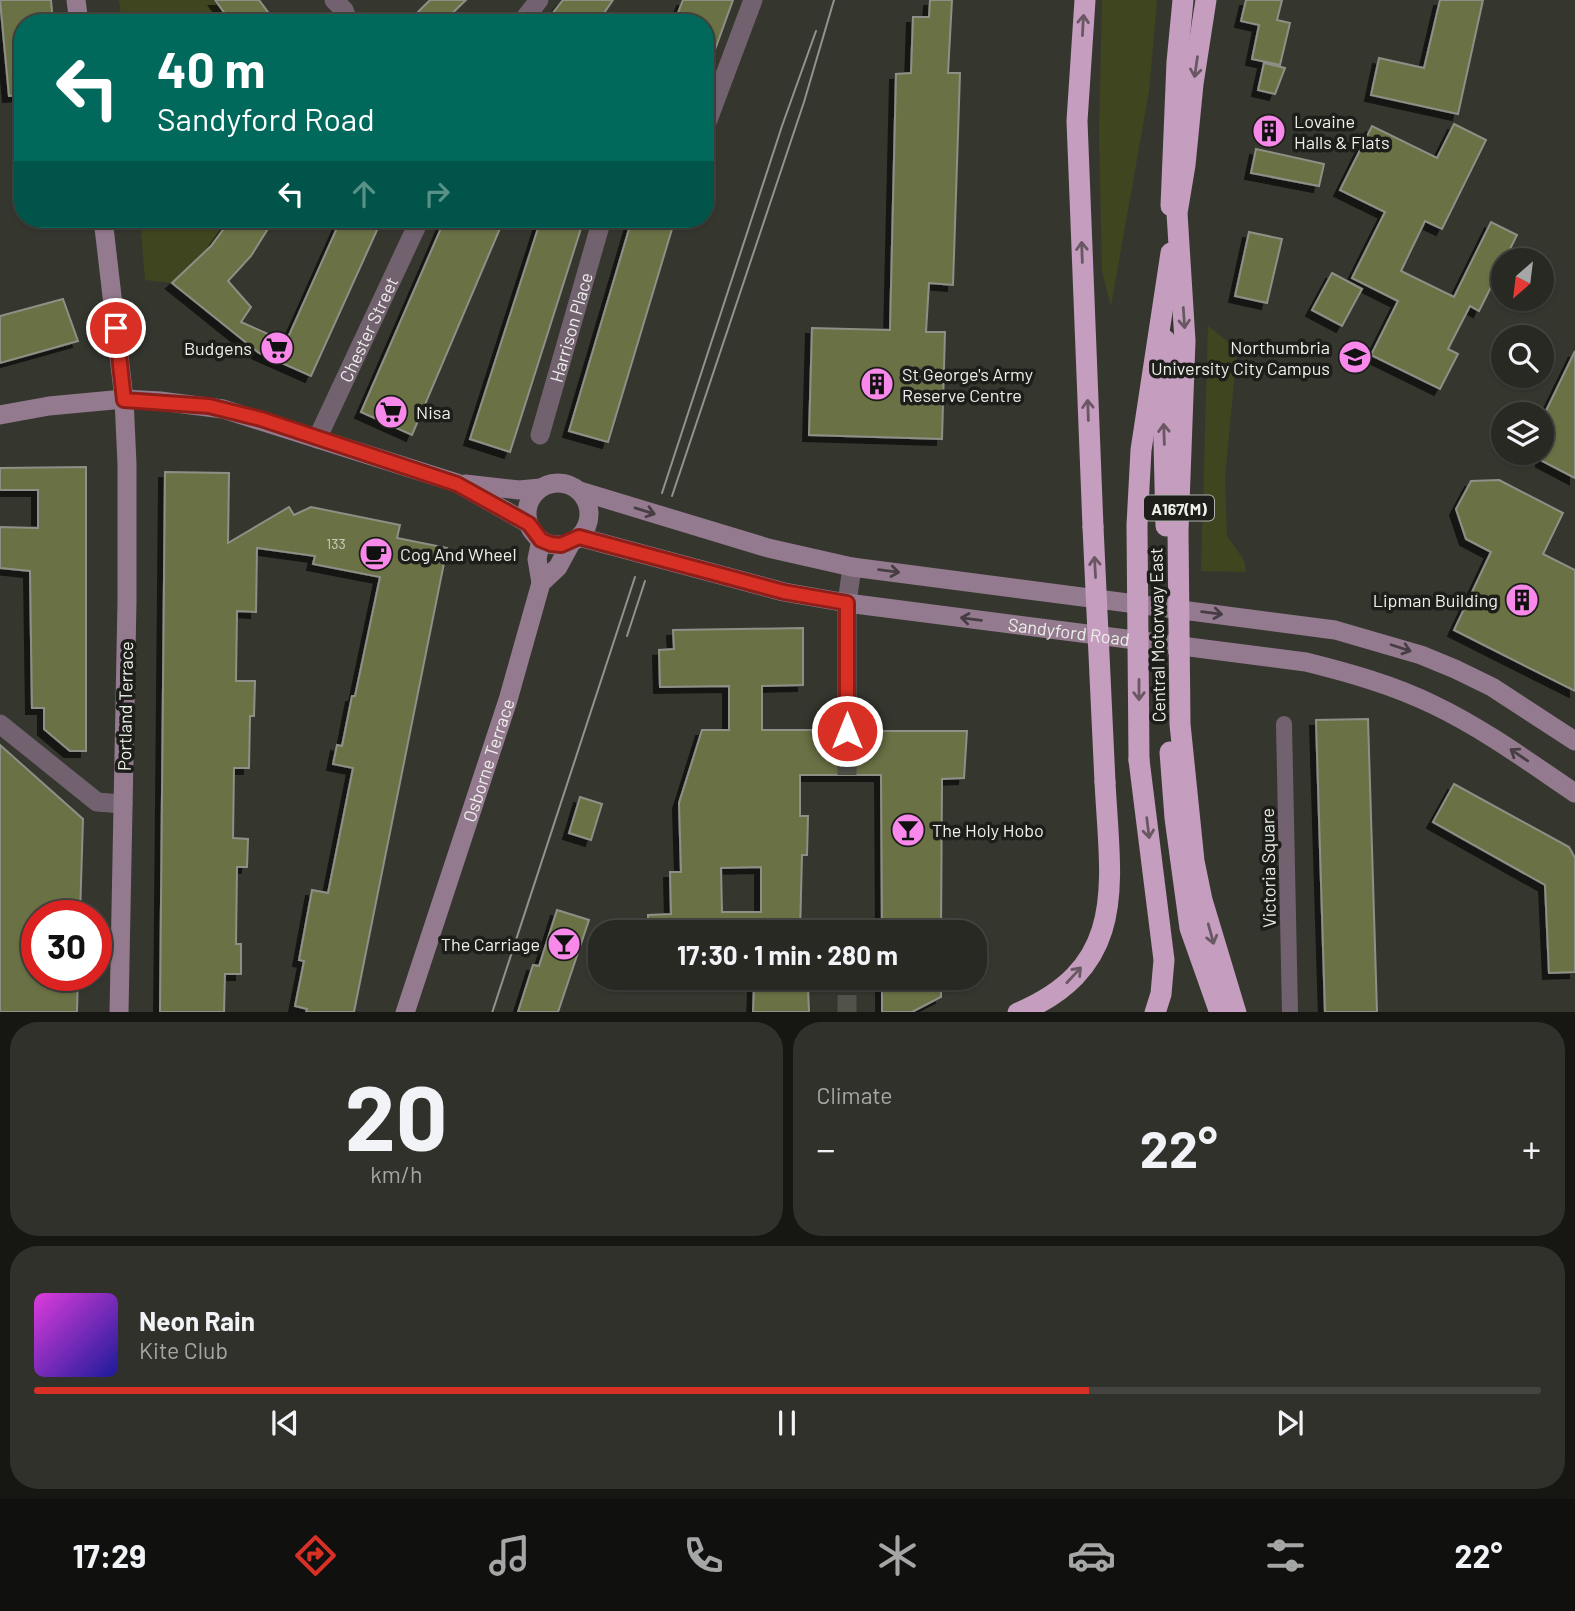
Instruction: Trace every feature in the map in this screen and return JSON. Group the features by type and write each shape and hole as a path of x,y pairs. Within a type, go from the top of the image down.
{"highway":[{"path":"1020,1012 1042,1002 1073,979 1093,952 1105,924 1110,888 1077,121 1085,0"},
{"name":"Central Motorway East","path":"1183,0 1177,62 1163,400 1170,752 1175,818 1190,928 1220,1012"},
{"name":"Central Motorway East","path":"1206,0 1177,213 1185,341 1178,531 1180,724 1194,861 1208,923 1236,1012"},
{"name":"A167(M)","path":"1155,1012 1161,995 1164,960 1139,760 1140,450 1177,213"}],"main road":[{"name":"Portland Terrace","path":"104,228 124,400 127,491 119,1012"},
{"path":"0,415 49,406 124,400 160,401 223,409 457,484 529,524 541,540 551,544 575,540 586,529 589,520 586,500 580,491 561,483 519,490 457,484"},
{"path":"529,524 529,504 541,488"},
{"name":"Sandyford Road","path":"580,491 768,548 852,567 1335,630 1410,651 1455,669 1492,687 1575,741"},
{"path":"541,540 537,559 541,583"},
{"name":"Sandyford Road","path":"575,540 784,592 847,603 1306,662 1352,673 1402,691 1468,722 1575,793"},
{"name":"Osborne Terrace","path":"405,1012 504,713 541,583 558,566 575,540"},
{"path":"414,985 417,1012"},
{"name":"Osborne Terrace","path":"411,1012 414,985"}],"street":[{"path":"334,0 346,14"},
{"path":"528,14 539,0"},
{"path":"714,104 753,0"},
{"name":"Chester Street","path":"317,439 416,228"},
{"name":"Harrison Place","path":"540,435 599,228"},
{"path":"847,731 847,603 852,567"},
{"path":"0,724 97,802 123,804"},
{"name":"Victoria Square","path":"1284,724 1290,1012"}],"green space":[{"path":"119,0 213,0 223,14 121,14"},
{"path":"1102,0 1157,0 1149,91 1111,306 1102,272 1099,133"},
{"path":"141,228 224,228 211,246 172,283 145,280"},
{"path":"1208,326 1237,349 1225,478 1227,536 1244,560 1246,572 1201,571"}],"building":[{"path":"0,0 51,0 52,14 14,14 14,96 9,96"},
{"path":"215,0 259,0 269,14 225,14"},
{"path":"430,0 466,0 451,14 416,14"},
{"path":"563,0 613,0 603,14 552,14"},
{"path":"683,0 733,0 714,52 714,14 678,14"},
{"path":"930,0 952,0 948,73 960,73 953,285 929,283 926,332 945,332 942,439 809,435 812,328 890,330 896,74 911,73 913,17 929,17"},
{"path":"1246,0 1282,0 1277,20 1290,23 1280,65 1252,59 1259,25 1241,21"},
{"name":"Lovaine Halls & Flats","path":"1440,0 1483,0 1458,114 1371,95 1379,58 1424,68"},
{"path":"1264,63 1285,68 1275,94 1258,90"},
{"path":"1454,124 1486,140 1442,229 1425,221 1401,271 1454,297 1491,222 1517,235 1510,248 1491,248 1491,287 1479,311 1470,306 1448,349 1458,354 1440,389 1371,355 1398,301 1352,278 1385,212 1340,190 1372,126 1437,158"},
{"path":"1256,149 1324,164 1319,186 1251,173"},
{"path":"224,228 268,228 251,256 228,281 251,307 241,322 286,342 337,228 378,228 311,376 259,353 172,283 211,246"},
{"path":"441,228 500,228 412,435 361,412"},
{"path":"538,228 581,228 510,452 470,439"},
{"path":"629,228 672,228 608,442 569,431"},
{"path":"1249,232 1282,239 1267,303 1235,296"},
{"path":"1332,273 1362,289 1342,326 1312,310"},
{"path":"63,299 78,341 0,363 0,316"},
{"path":"1575,351 1575,478 1550,465 1554,465 1554,402 1550,402"},
{"path":"86,467 86,751 70,751 44,729 44,708 32,708 30,571 0,568 0,527 38,528 38,490 0,490 0,468"},
{"path":"165,472 229,473 228,543 289,507 294,515 311,507 400,525 397,538 447,548 354,1012 306,1012 307,1009 295,1006 304,961 299,960 312,890 328,893 353,768 333,764 337,745 342,746 352,696 355,696 380,577 313,564 315,556 257,548 256,612 237,611 236,681 255,681 254,716 250,716 249,768 234,768 233,838 248,839 247,867 237,867 236,944 241,944 241,974 225,974 224,1012 160,1012"},
{"name":"Lipman Building","path":"1499,480 1563,513 1543,554 1575,570 1575,691 1454,630 1491,552 1466,539 1456,509 1471,481"},
{"path":"803,628 803,685 762,686 762,730 835,730 837,738 846,743 854,741 859,731 967,731 964,778 942,779 941,920 882,920 881,775 800,775 800,816 808,816 807,855 802,855 800,920 648,920 648,915 671,914 670,872 681,872 679,803 702,730 729,730 729,686 660,687 659,650 674,649 673,630","holes":["761,867 761,912 722,912 721,868"]},
{"path":"1368,719 1377,1012 1325,1012 1316,720"},
{"path":"0,745 83,819 80,900 21,900 21,991 78,991 77,1012 0,1012"},
{"path":"1454,784 1569,847 1575,858 1575,972 1549,973 1545,885 1433,822"},
{"path":"580,797 602,804 591,840 569,833"},
{"path":"557,910 589,920 558,1012 518,1012 533,965 539,966"},
{"path":"754,990 808,990 809,1012 753,1012"},
{"path":"882,990 941,990 941,997 912,1012 882,1012"}],"tunnel":[{"path":"847,731 847,775"},
{"path":"847,995 847,1012"}],"tram line":[{"path":"672,496 804,102 834,0"},
{"path":"662,493 782,126 816,31"},
{"path":"492,1012 635,577"},
{"path":"627,636 645,581"}],"place":[{"name":"Lovaine Halls & Flats","path":"1269,131"},
{"name":"Budgens","path":"277,348"},
{"name":"Northumbria University City Campus","path":"1355,357"},
{"name":"St George's Army Reserve Centre","path":"877,384"},
{"name":"Nisa","path":"391,412"},
{"name":"Cog And Wheel","path":"376,554"},
{"name":"Lipman Building","path":"1522,600"},
{"name":"The Holy Hobo","path":"908,830"},
{"name":"The Carriage","path":"564,944"}],"route":[{"path":"116,328 124,400 160,401 223,409 457,484 529,524 541,540 551,544 571,543 579,537 784,592 847,603 847,731"}]}
